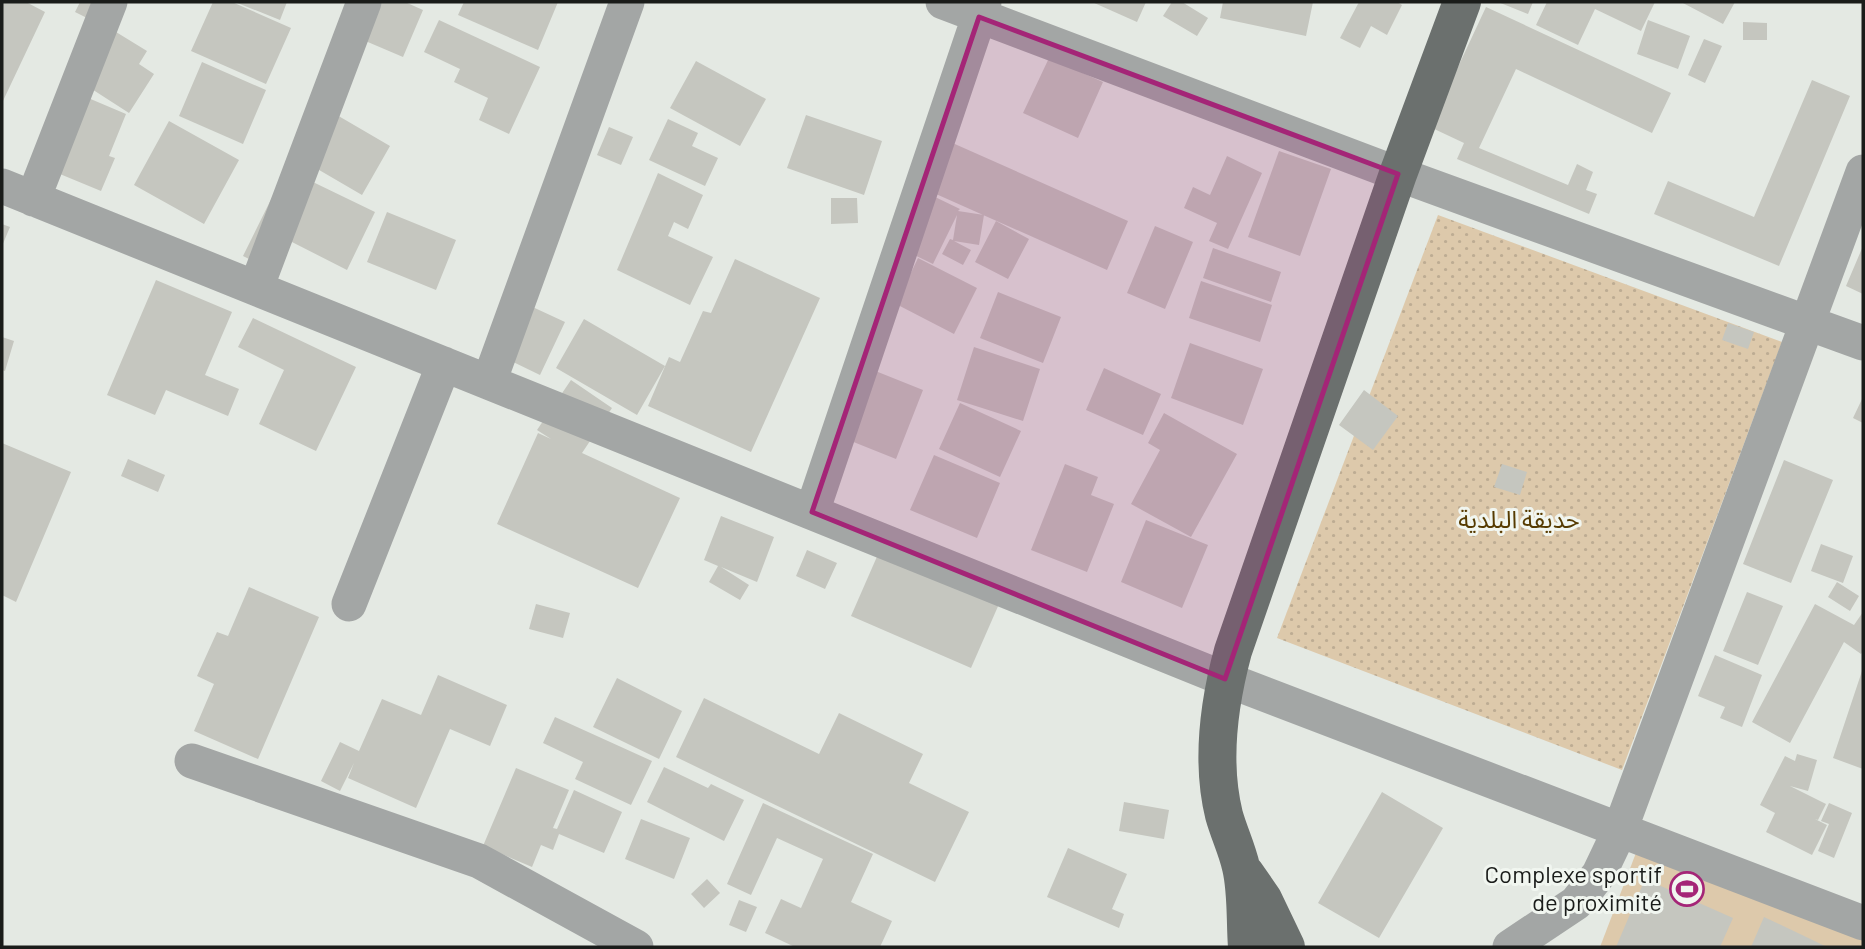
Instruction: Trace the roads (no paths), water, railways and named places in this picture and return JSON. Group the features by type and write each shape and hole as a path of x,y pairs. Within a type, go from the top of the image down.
{"main road":[{"path":"1286,947 1263,899 1242,868 1224,816 1218,783 1220,714 1225,679 1398,174 1462,2"},
{"path":"1242,868 1247,947"}],"street":[{"path":"110,2 18,192 1225,679 1863,923"},
{"path":"256,288 364,2"},
{"path":"489,382 627,2"},
{"path":"943,2 982,9 1398,174 1863,343"},
{"path":"812,512 982,9"},
{"path":"1489,947 1516,942 1576,903 1599,874 1620,830 1863,172"},
{"path":"349,604 444,364"},
{"path":"192,761 479,861 636,947"}],"place":[{"name":"Complexe sportif de proximité","path":"1687,889"}],"park label":[{"name":"حديقة البلدية","path":"1519,520"}]}
